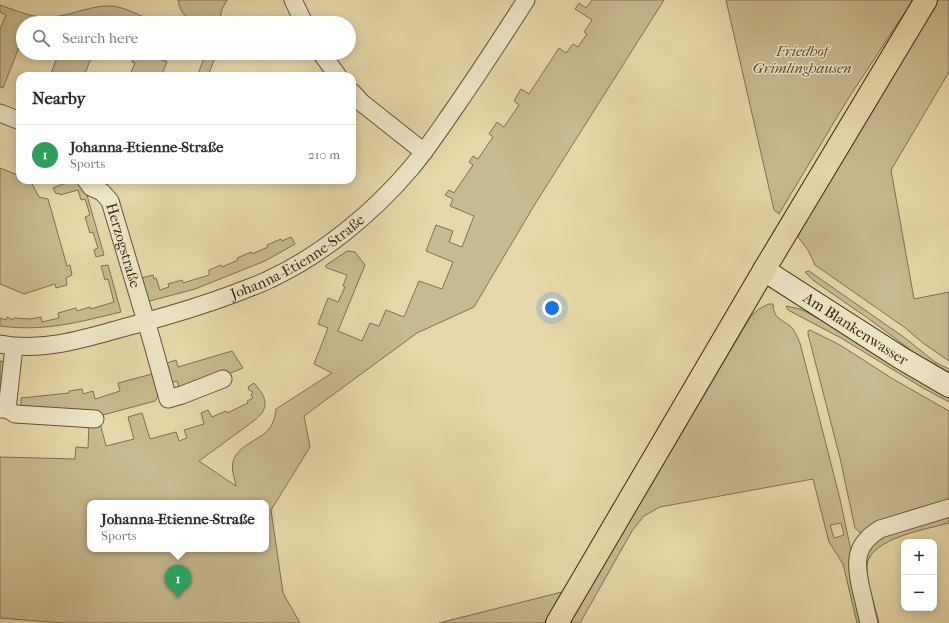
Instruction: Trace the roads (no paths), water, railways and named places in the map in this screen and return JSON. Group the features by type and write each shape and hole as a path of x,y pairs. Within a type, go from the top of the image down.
{"main road":[{"path":"557,623 764,270 926,0"}],"street":[{"path":"294,0 301,16"},
{"name":"Johanna-Etienne-Straße","path":"95,419 15,414 3,409 7,345 43,346 80,339 146,322 199,306 270,280 300,264 366,214 397,184 424,152 469,88 526,0"},
{"path":"326,60 335,72"},
{"path":"356,96 362,103 424,152"},
{"path":"0,113 16,119"},
{"name":"Herzogstraße","path":"89,184 91,187 102,192 110,201 146,322"},
{"name":"Am Blankenwasser","path":"764,270 900,358 949,386"},
{"path":"146,322 168,399 223,379"},
{"path":"869,623 857,572 856,560 865,541 870,534 880,529 949,508"}],"place":[{"name":"Johanna-Etienne-Straße","path":"178,598"}],"park label":[{"name":"Friedhof Grimlinghausen","path":"802,60"}]}
